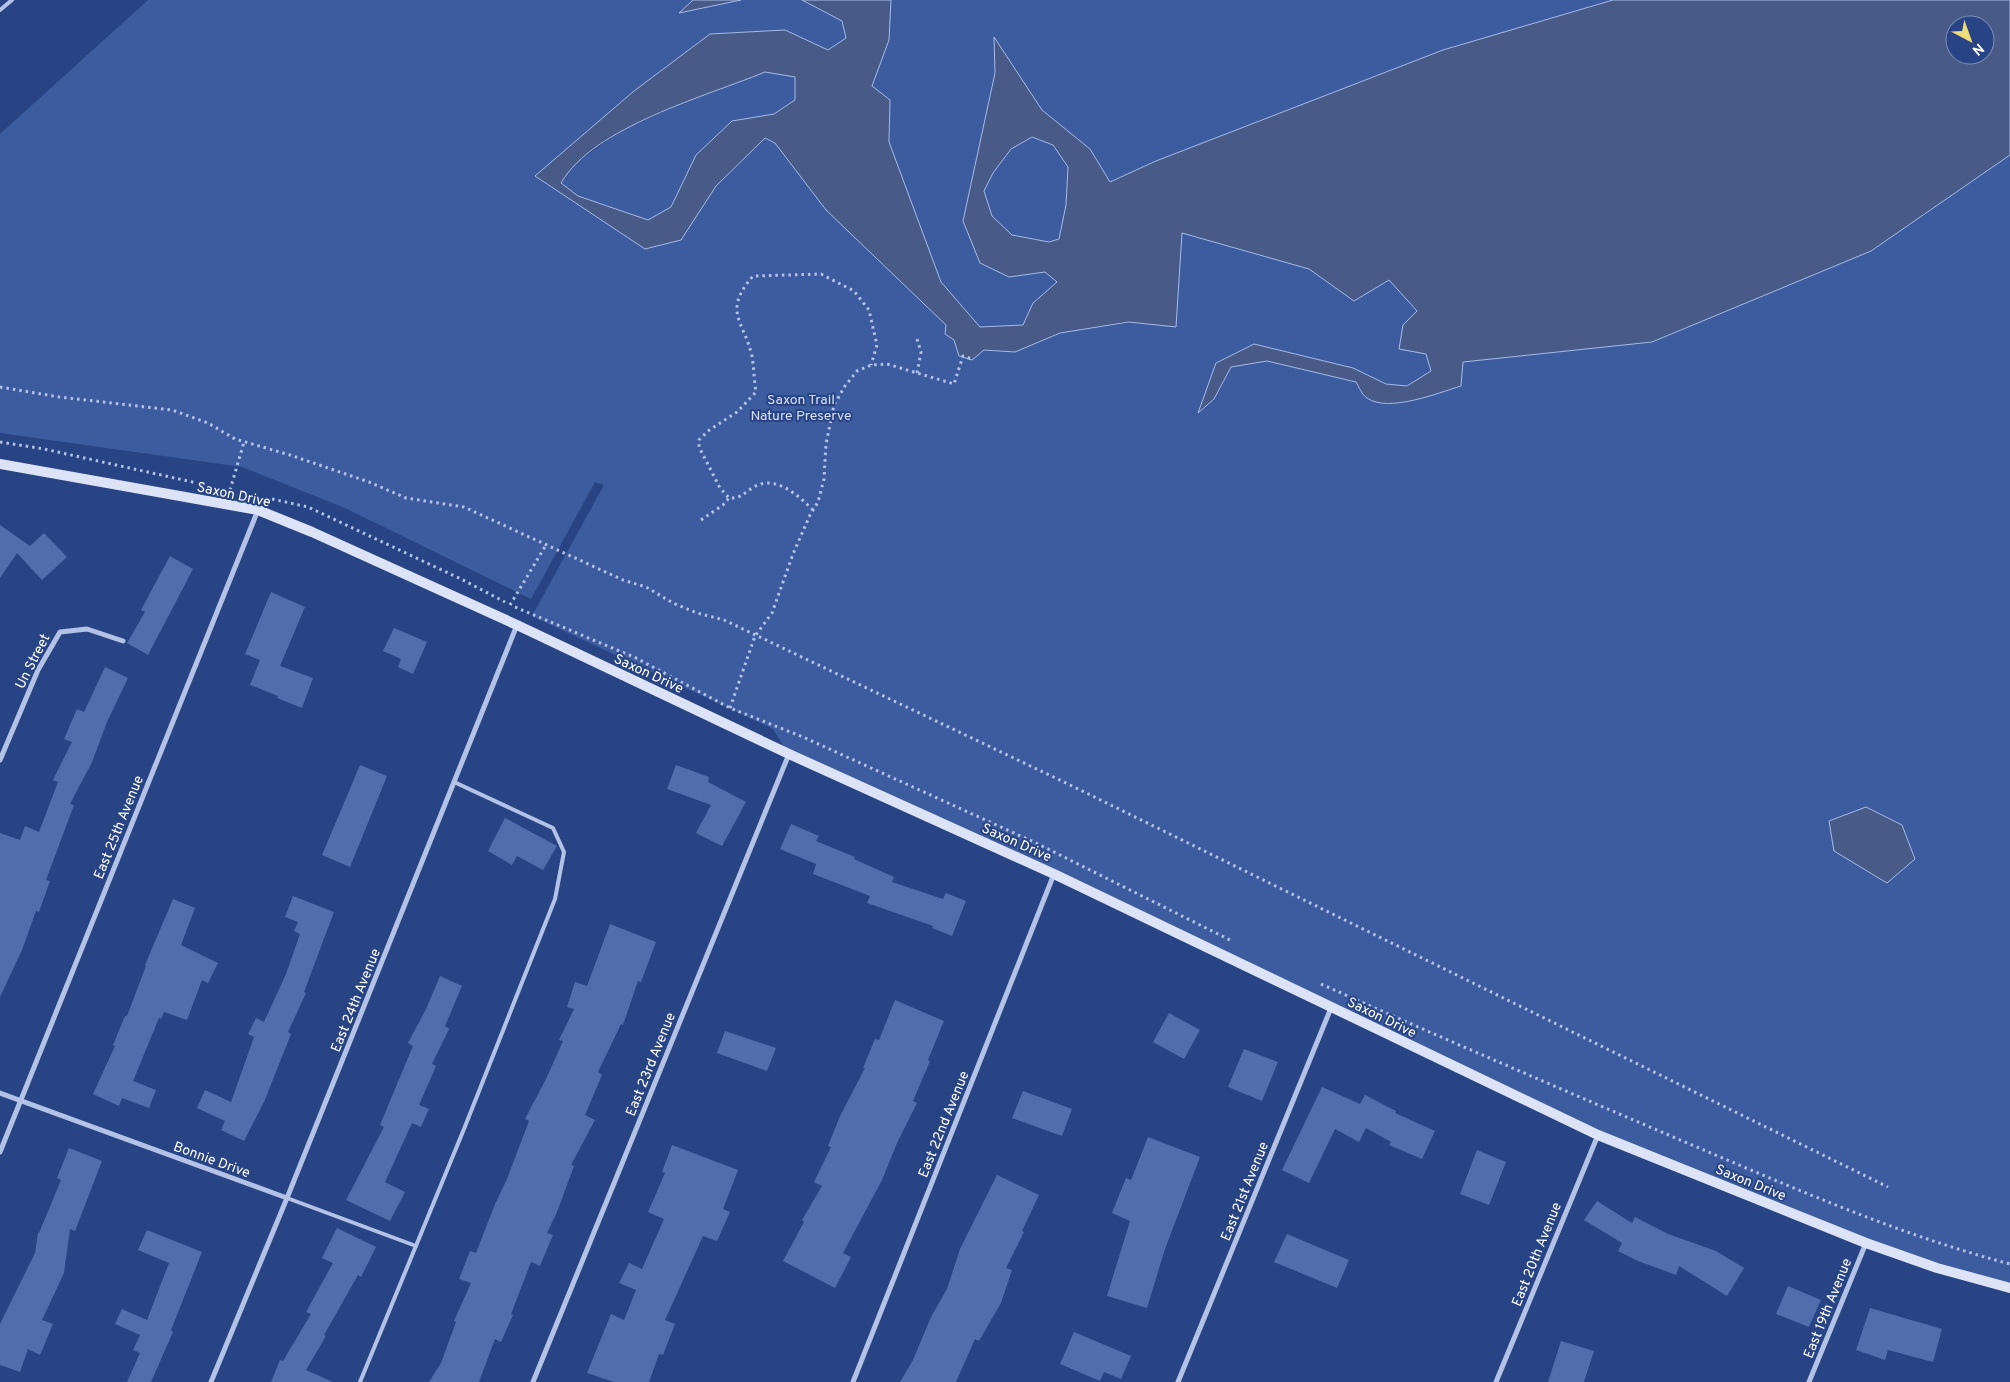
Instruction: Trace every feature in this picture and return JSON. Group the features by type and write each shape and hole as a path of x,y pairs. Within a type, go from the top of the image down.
{"street":[{"name":"Saxon Drive","path":"0,464 258,510 312,532 517,625 789,754 1054,874 1598,1135 1866,1243 1937,1268 2010,1288"},
{"name":"East 25th Avenue","path":"0,1152 258,510"},
{"name":"East 24th Avenue","path":"211,1382 287,1198 517,625"},
{"name":"Un Street","path":"0,760 38,670 60,632 87,629 123,641"},
{"name":"East 23rd Avenue","path":"533,1382 789,754"},
{"name":"East 22nd Avenue","path":"853,1382 1054,874"},
{"name":"East 21st Avenue","path":"1178,1382 1331,1008"},
{"name":"Bonnie Drive","path":"0,1093 287,1198"},
{"name":"East 20th Avenue","path":"1496,1382 1598,1135"},
{"name":"East 19th Avenue","path":"1810,1382 1866,1243"}],"lane":[{"path":"0,10 12,0"},
{"path":"360,1382 555,899 564,852 553,828 454,782"},
{"name":"Bonnie Drive","path":"287,1198 416,1246"}],"path":[{"path":"813,510 796,493 784,486 763,483 753,487 746,494 737,498 729,498 720,488 699,447 699,440 708,431 737,412 756,392 752,355 736,316 741,290 753,276 821,274 854,291 869,310 877,345 871,366"},
{"path":"917,339 921,352 917,373"},
{"path":"730,708 755,636 772,613 793,554 818,502 824,479 826,444 834,405 858,371 871,366 886,364 954,384 963,356 972,359"},
{"path":"0,387 59,397 172,410 208,423 235,440 290,455 369,482 406,498 464,507 623,580 646,587 673,603 697,613 724,620 1082,790 1888,1187"},
{"path":"230,490 244,442"},
{"path":"701,520 723,505 729,498"},
{"path":"510,605 546,545"}],"green space":[{"name":"Saxon Trail Nature Preserve","path":"148,0 693,0 680,13 741,0 802,0 842,21 846,38 828,50 785,30 710,34 634,91 535,176 645,249 681,240 716,186 765,138 775,143 826,210 946,325 984,350 1015,352 1060,333 1136,322 1182,233 1309,269 1354,301 1389,280 1417,311 1403,325 1426,354 1431,371 1407,386 1386,384 1353,368 1254,344 1216,363 1199,412 1214,399 1231,367 1267,361 1356,382 1366,398 1386,404 1462,362 1652,342 1871,251 2010,155 2010,1288 1937,1268 1598,1135 789,754 773,729 532,616 604,485 595,482 531,599 345,508 242,467 0,433 0,134"},
{"path":"891,0 1613,0 1443,50 1156,161 1110,182 1090,149 1042,110 994,38 995,73 963,221 1009,277 1045,272 1057,282 1033,303 1023,326 980,327 941,282 889,142 890,100 871,86 889,40"},
{"path":"765,72 795,77 795,100 774,114 732,121 696,155 671,207 648,221 577,196 561,183 572,166 622,130 693,99"},
{"path":"1032,137 1053,145 1068,167 1066,205 1059,239 1050,242 1012,235 992,216 984,191 993,173 1011,149"}],"shaded area":[{"path":"693,0 741,0 679,13"},
{"path":"802,0 891,0 889,40 872,86 890,100 889,142 941,282 980,327 1023,325 1033,303 1057,282 1045,272 1009,277 980,263 963,221 995,73 994,37 1042,110 1090,149 1110,182 1156,161 1443,50 1613,0 2010,0 2010,155 1871,251 1652,342 1463,362 1461,386 1400,403 1376,402 1367,398 1356,382 1267,361 1231,367 1214,399 1198,413 1216,363 1254,344 1353,368 1386,384 1407,386 1431,371 1426,354 1399,349 1403,325 1417,311 1389,280 1354,301 1309,269 1182,233 1176,327 1129,322 1060,333 1015,352 984,350 972,360 959,356 954,340 945,334 946,325 826,210 775,143 765,138 716,186 681,240 645,249 535,176 634,91 710,34 785,30 828,50 846,38 842,21","holes":["765,72 795,77 795,100 774,114 732,121 696,155 671,207 648,220 578,196 561,183 577,163 598,145 624,130 653,115","1032,137 1053,145 1068,167 1066,205 1059,239 1049,242 1012,235 992,216 984,191 993,173 1011,149"]},
{"path":"1866,807 1902,825 1915,859 1887,883 1834,851 1829,821"}],"building":[{"path":"0,525 30,546 44,533 67,557 42,580 17,553 0,578"},
{"path":"170,556 193,569 148,655 127,643 145,612 141,610"},
{"path":"271,592 305,607 280,666 313,678 302,708 250,685 260,660 245,654"},
{"path":"394,628 427,642 413,674 398,667 401,659 383,651"},
{"path":"105,667 128,678 107,722 92,762 70,804 74,805 46,880 50,881 39,912 36,911 22,950 0,997 0,833 20,840 25,826 39,832 58,782 53,780 72,742 64,739 77,709 84,712"},
{"path":"360,765 387,776 350,867 322,855"},
{"path":"676,765 709,777 708,782 746,802 722,846 696,833 711,805 667,789"},
{"path":"505,818 557,846 543,870 517,856 512,865 488,851"},
{"path":"791,824 819,836 816,841 855,857 854,859 894,877 892,882 943,899 946,893 966,901 952,936 932,928 933,926 867,903 870,896 813,874 816,864 780,849"},
{"path":"293,896 334,912 304,992 306,993 288,1032 291,1034 264,1102 244,1141 221,1130 225,1121 197,1108 205,1090 231,1102 254,1037 248,1034 256,1018 264,1022 286,974 300,934 294,931 298,922 285,917"},
{"path":"173,899 195,908 181,945 218,963 208,983 202,980 187,1020 164,1012 161,1019 159,1018 133,1081 156,1090 149,1108 122,1098 119,1106 93,1094 115,1046 113,1045 125,1016 127,1016 145,965"},
{"path":"610,924 656,942 641,982 638,981 623,1025 621,1024 598,1072 602,1075 585,1115 595,1120 571,1165 574,1166 547,1233 553,1235 540,1266 531,1262 511,1314 513,1315 501,1342 495,1339 479,1382 429,1382 441,1363 456,1322 454,1321 471,1283 459,1279 470,1251 476,1253 529,1121 525,1119 563,1041 559,1040 574,1009 567,1007 575,982 587,986"},
{"path":"440,976 462,986 445,1026 449,1029 432,1064 436,1066 419,1105 429,1109 421,1127 412,1123 385,1182 405,1192 390,1221 346,1200 384,1127 380,1125 413,1046 408,1043 426,1009"},
{"path":"895,1000 944,1021 913,1101 917,1103 897,1143 882,1180 843,1253 851,1257 835,1288 783,1261 804,1222 802,1220 822,1186 814,1182 831,1147 828,1146 840,1116 865,1068 863,1068 875,1039 879,1040"},
{"path":"1169,1013 1200,1030 1184,1059 1153,1042"},
{"path":"725,1031 776,1048 767,1071 717,1053"},
{"path":"1244,1049 1278,1062 1262,1101 1228,1087"},
{"path":"1322,1087 1360,1104 1365,1095 1396,1111 1395,1113 1435,1131 1422,1159 1389,1145 1391,1142 1366,1128 1359,1142 1335,1129 1309,1183 1282,1170"},
{"path":"1023,1091 1072,1109 1062,1136 1012,1118"},
{"path":"1148,1137 1200,1157 1165,1249 1147,1308 1107,1296 1130,1221 1112,1213 1126,1178 1131,1180"},
{"path":"672,1145 738,1170 723,1209 730,1212 717,1241 703,1236 665,1320 675,1324 663,1355 659,1354 649,1382 614,1382 587,1373 611,1314 624,1320 636,1290 619,1283 629,1263 642,1269 664,1219 648,1212 665,1173 662,1172"},
{"path":"69,1148 102,1161 75,1231 70,1229 64,1273 42,1320 53,1324 40,1355 28,1349 20,1372 0,1365 0,1324 35,1253 38,1232 61,1180 57,1178"},
{"path":"1477,1150 1506,1162 1489,1205 1460,1194"},
{"path":"997,1175 1039,1195 1022,1231 1024,1232 1006,1268 1012,1270 1001,1303 979,1341 975,1339 956,1382 900,1382 913,1360 931,1317 947,1289 960,1249"},
{"path":"1597,1201 1632,1223 1635,1217 1668,1234 1716,1251 1744,1268 1727,1296 1679,1266 1676,1275 1638,1261 1618,1251 1622,1243 1584,1220"},
{"path":"337,1228 376,1247 361,1277 358,1275 306,1370 333,1382 271,1382 280,1360 283,1361 311,1314 306,1312 333,1263 322,1258"},
{"path":"147,1230 202,1252 171,1330 173,1332 151,1382 127,1382 140,1353 133,1350 140,1335 115,1324 122,1309 147,1320 169,1263 138,1250"},
{"path":"1287,1234 1349,1260 1337,1288 1274,1262"},
{"path":"1788,1286 1821,1300 1809,1327 1776,1314"},
{"path":"1870,1308 1942,1329 1933,1362 1888,1350 1885,1360 1856,1350"},
{"path":"1074,1332 1131,1356 1121,1379 1104,1372 1100,1381 1060,1364"},
{"path":"1561,1341 1594,1351 1584,1382 1548,1382"}]}
